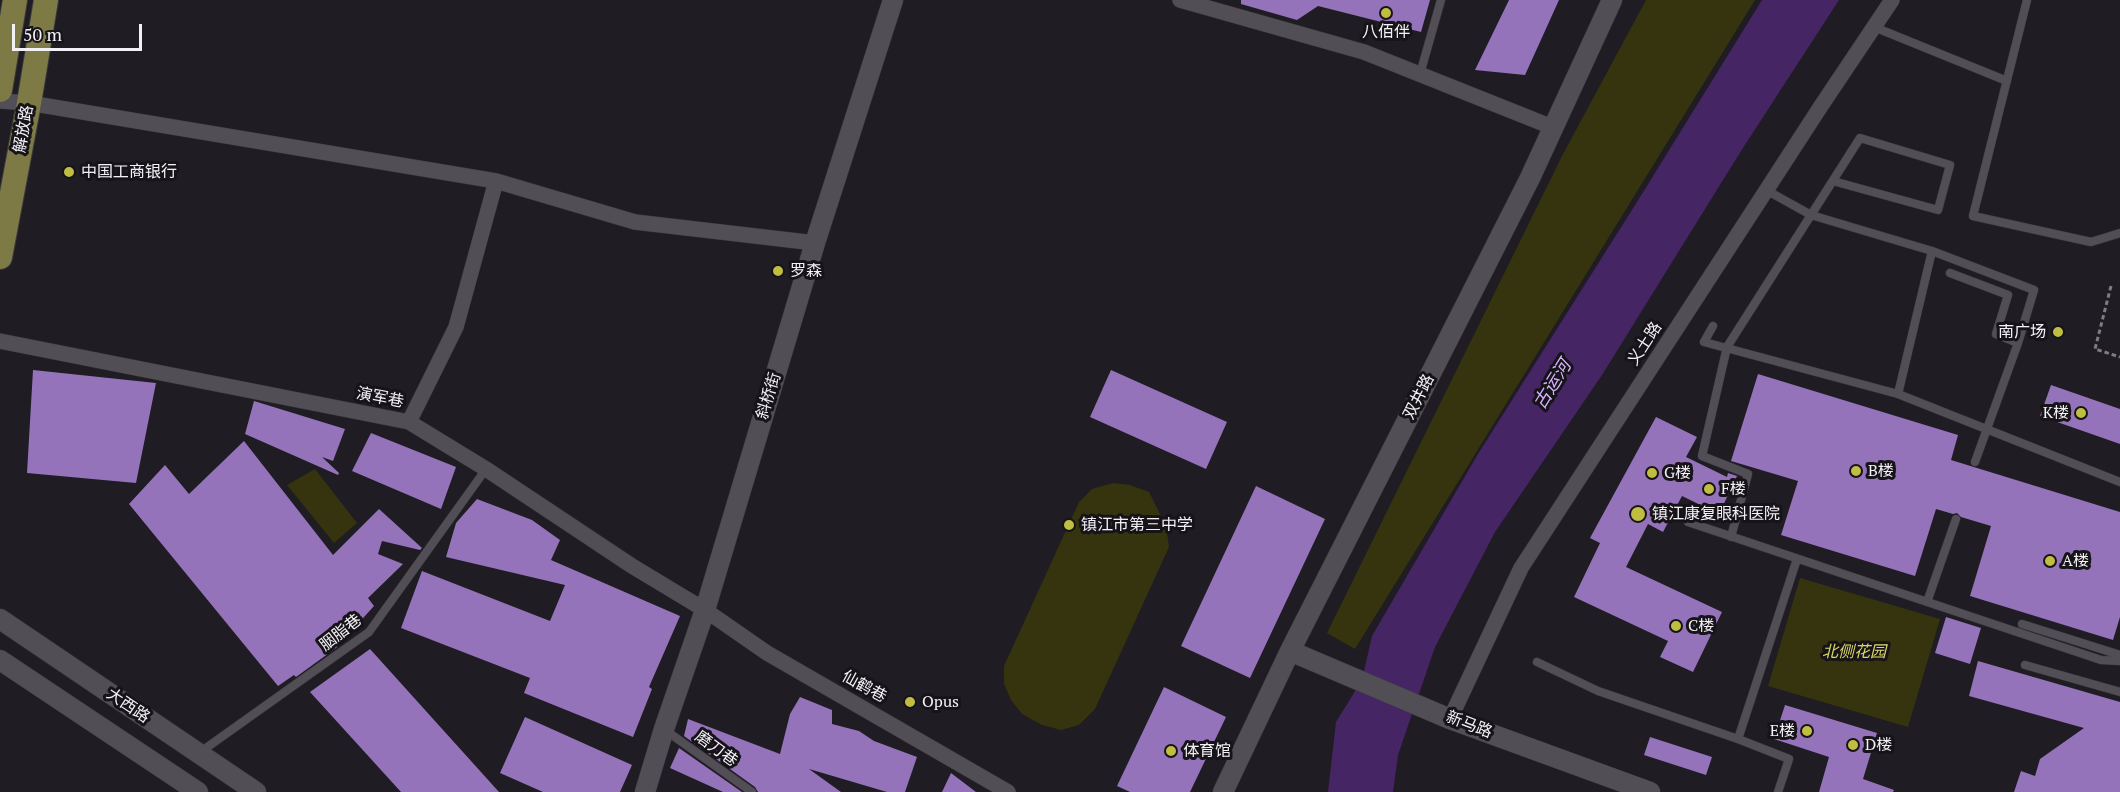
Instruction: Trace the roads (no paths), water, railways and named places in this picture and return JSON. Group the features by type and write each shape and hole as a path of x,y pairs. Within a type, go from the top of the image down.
{"main road":[{"name":"解放路","path":"0,90 15,0"},
{"name":"解放路","path":"0,257 46,0"}],"street":[{"name":"斜桥街","path":"645,792 705,610 815,243 893,0"},
{"path":"1180,0 1364,52 1552,127"},
{"name":"双井路","path":"1223,792 1290,651 1524,188 1612,0"},
{"name":"义土路","path":"1450,719 1521,568 1892,0"},
{"path":"0,101 29,103 496,181 635,222 815,243"},
{"path":"409,422 456,327 496,181"},
{"name":"演军巷","path":"0,341 409,422 486,469 632,566 705,610"},
{"name":"仙鹤巷","path":"705,610 767,653 1008,792"},
{"name":"大西路","path":"0,619 256,792"},
{"name":"新马路","path":"1290,651 1450,719 1650,792"},
{"name":"大西路","path":"0,660 198,792"}],"lane":[{"path":"1420,74 1441,0"},
{"path":"2027,0 1973,216 2091,242 2120,233"},
{"path":"1874,27 2007,81"},
{"path":"1731,537 1748,474 1702,456 1727,347 1860,138 1950,165 1938,210 1833,181"},
{"path":"1766,190 1811,215 1932,250 2034,290 2018,343 1975,462"},
{"path":"1898,394 1932,250"},
{"path":"1950,273 2008,295 1996,334 2018,343"},
{"path":"1713,326 1704,342 1898,394 2120,482"},
{"name":"胭脂巷","path":"198,753 369,632 486,469"},
{"path":"1927,602 1956,519"},
{"path":"1688,522 2101,660 2120,661"},
{"path":"1738,739 1797,559"},
{"path":"2022,624 2120,655"},
{"path":"1537,662 1598,691 1789,759 1778,792"},
{"path":"2025,665 2120,692"},
{"name":"磨刀巷","path":"664,729 752,792"}],"water":[{"name":"古运河","path":"1762,0 1839,0 1741,151 1602,375 1495,532 1435,647 1398,755 1393,792 1328,792 1336,722 1362,680 1372,636 1478,454"}],"place":[{"name":"八佰伴","path":"1386,13"},
{"name":"中国工商银行","path":"69,172"},
{"name":"罗森","path":"778,271"},
{"name":"南广场","path":"2058,332"},
{"name":"K楼","path":"2081,413"},
{"name":"B楼","path":"1856,471"},
{"name":"G楼","path":"1652,473"},
{"name":"F楼","path":"1709,489"},
{"name":"镇江康复眼科医院","path":"1638,514"},
{"name":"镇江市第三中学","path":"1069,525"},
{"name":"A楼","path":"2050,561"},
{"name":"C楼","path":"1676,626"},
{"name":"Opus","path":"910,702"},
{"name":"E楼","path":"1807,731"},
{"name":"D楼","path":"1853,745"},
{"name":"体育馆","path":"1171,751"}],"park label":[{"name":"北侧花园","path":"1854,652"}]}
